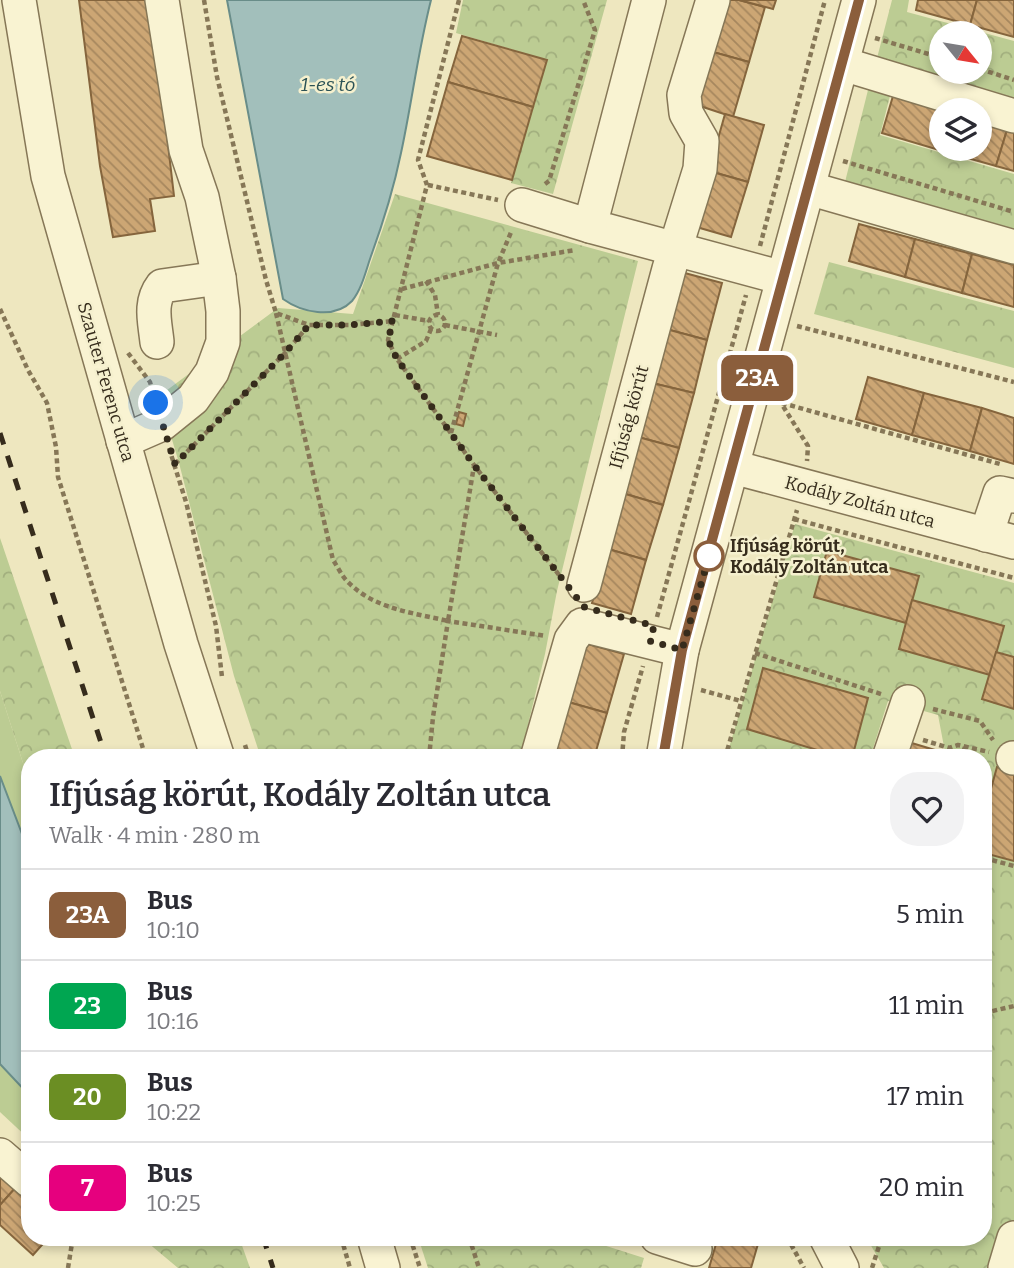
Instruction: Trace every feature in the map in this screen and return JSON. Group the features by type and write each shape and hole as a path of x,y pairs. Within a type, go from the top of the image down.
{"street":[{"name":"Szauter Ferenc utca","path":"19,0 48,176 181,644 215,749"},
{"path":"123,442 162,424 193,399 212,372 223,342 219,278 202,197 186,150 162,0"},
{"path":"588,237 649,0"},
{"name":"Ifjúság körút","path":"575,585 700,169 702,141 686,113 684,95 713,0"},
{"path":"665,749 682,650 772,320 768,274 808,188 859,0"},
{"path":"843,64 1014,116"},
{"path":"808,188 1014,247"},
{"path":"522,205 588,237 676,250 768,274"},
{"path":"142,347 155,295 162,286 219,278"},
{"name":"Kodály Zoltán utca","path":"733,467 1000,539 1000,493 1014,496"},
{"path":"540,749 571,640 582,625 682,650"},
{"path":"893,745 908,702"},
{"path":"0,1155 21,1173"},
{"path":"1005,1268 1014,1238"},
{"path":"376,1246 383,1268"},
{"path":"686,1246 695,1249"},
{"path":"830,1246 842,1268"}],"path":[{"path":"204,0 217,77 276,313 333,560 347,582 364,596 388,608 448,621 571,640"},
{"path":"459,0 418,160 427,185 388,340 397,359 474,465 575,585"},
{"path":"451,433 498,263 522,205 548,181 595,30 583,0"},
{"path":"623,749 624,732 650,641 768,274 825,0"},
{"path":"875,38 929,54"},
{"path":"992,73 1014,80"},
{"path":"843,161 1014,212"},
{"path":"427,185 522,205"},
{"path":"402,289 588,237"},
{"path":"426,281 435,295 438,315 445,320 445,324"},
{"path":"0,309 28,370 47,403 56,447 58,477 143,749"},
{"path":"276,313 309,325 350,325 394,318 429,321"},
{"path":"397,359 426,341 431,329 430,317 438,315"},
{"path":"772,320 1014,382"},
{"path":"445,324 497,335"},
{"path":"431,329 439,331 445,324"},
{"path":"175,464 285,353 309,325"},
{"path":"142,347 216,626 226,688"},
{"path":"781,403 1001,465"},
{"path":"430,749 474,465"},
{"path":"728,749 794,519 1014,578"},
{"path":"701,690 741,701"},
{"path":"242,734 246,749"},
{"path":"893,745 948,748 958,745 974,749"},
{"path":"992,753 1014,758"},
{"path":"992,860 1014,866"},
{"path":"992,1011 1014,1006"},
{"path":"68,1268 72,1246"},
{"path":"344,1246 350,1268"},
{"path":"413,1246 420,1268"},
{"path":"472,1246 479,1268"},
{"path":"793,1246 804,1268"},
{"path":"872,1268 879,1246"}],"green space":[{"path":"463,0 607,0 553,194 511,183 547,60 456,33"},
{"path":"892,0 909,0 907,12 940,21 929,21 929,77 876,62"},
{"path":"992,35 1014,41 1014,100 956,84 992,84"},
{"path":"868,90 890,96 880,135 929,149 929,161 969,161 1014,174 1014,231 845,182"},
{"path":"395,194 638,261 557,591 522,749 258,749 234,676 159,396 278,308 353,314"},
{"path":"829,262 1014,311 1014,368 814,314"},
{"path":"795,524 1014,583 1014,657 996,652 912,600 919,576 828,551 814,597 906,623 899,649 990,675 1014,709 1014,1268 884,1268 871,1246 992,1246 992,749 944,749 938,715 888,701 873,749 729,749"},
{"path":"0,538 72,749 21,749 21,757 0,691"},
{"path":"0,691 21,757 21,831 0,776"},
{"path":"0,1064 21,1086 21,1132 0,1112"},
{"path":"152,1246 242,1246 250,1268 178,1268"},
{"path":"421,1246 606,1246 644,1258 641,1268 428,1268"}],"water":[{"name":"1-es tó","path":"227,0 431,0 401,153 384,218 358,291 352,301 336,311 308,310 283,299"},
{"path":"0,776 21,831 21,1086 0,1064"}],"building":[{"path":"79,0 151,0 174,196 150,199 155,231 113,237 100,166"},
{"path":"727,0 739,0 765,7 749,62 713,52"},
{"path":"739,0 776,0 773,9"},
{"path":"918,0 977,0 971,21 956,21 916,10"},
{"path":"977,0 1014,0 1014,37 992,31 992,21 971,21"},
{"path":"462,36 547,60 533,107 448,82"},
{"path":"713,52 749,62 733,117 697,105"},
{"path":"448,82 533,107 512,180 427,156"},
{"path":"893,96 929,107 929,147 882,133"},
{"path":"725,114 764,125 748,182 709,171"},
{"path":"992,126 1007,130 996,166 978,161 992,161"},
{"path":"1007,130 1014,132 1014,171 996,166"},
{"path":"709,171 748,182 731,237 693,226"},
{"path":"859,224 915,239 905,277 849,261"},
{"path":"915,239 972,254 962,293 905,277"},
{"path":"972,254 1014,265 1014,307 962,293"},
{"path":"681,272 722,283 707,340 666,329"},
{"path":"666,329 707,340 694,393 652,383"},
{"path":"868,377 924,393 912,435 856,419"},
{"path":"652,383 694,393 679,448 638,437"},
{"path":"924,393 982,408 970,451 912,435"},
{"path":"982,408 1014,418 1014,464 970,451"},
{"path":"459,412 466,414 463,426 456,424"},
{"path":"638,437 679,448 663,505 622,493"},
{"path":"622,493 663,505 646,560 608,549"},
{"path":"608,549 646,560 631,614 592,603"},
{"path":"827,551 919,576 906,623 814,597"},
{"path":"912,600 1004,626 990,675 899,649"},
{"path":"584,643 624,654 607,713 568,702"},
{"path":"996,652 1014,657 1014,709 982,699"},
{"path":"763,668 868,698 854,749 814,749 747,729"},
{"path":"568,702 607,713 597,749 555,749"},
{"path":"905,741 932,749 903,749"},
{"path":"997,767 1014,771 1014,861 992,855 992,785"},
{"path":"0,1171 17,1186 0,1205"},
{"path":"17,1186 21,1190 21,1244 0,1225 0,1205"},
{"path":"23,1246 41,1246 33,1255"},
{"path":"715,1246 757,1246 751,1268 709,1268"}],"railway":[{"path":"0,433 103,749"},
{"path":"266,1246 273,1268"}],"bus line":[{"name":"23A","path":"665,749 682,650 859,0"}],"place":[{"name":"Ifjúság körút, Kodály Zoltán utca","path":"709,556"}],"route":[{"path":"156,403 175,464 285,353 309,325 393,321 388,340 397,359 474,465 584,607 654,626 650,641 682,650 712,546 709,556"}]}
